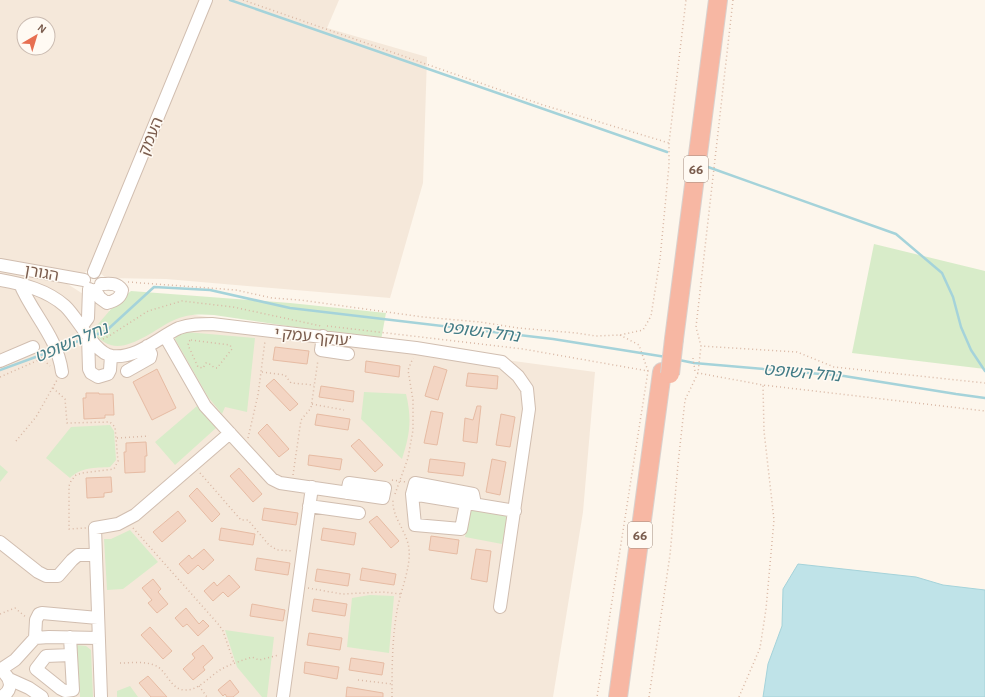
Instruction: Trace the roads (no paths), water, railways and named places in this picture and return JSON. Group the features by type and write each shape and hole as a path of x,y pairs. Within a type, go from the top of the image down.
{"highway":[{"name":"66","path":"670,338 710,0"},
{"name":"66","path":"618,697 660,372 670,338 718,0"},
{"name":"66","path":"628,697 642,575 660,372"}],"street":[{"name":"העמק","path":"92,286 100,276 94,272 206,0"},
{"name":"הגורן","path":"0,265 92,286"},
{"path":"0,280 39,290 53,297 64,305 88,335 103,352 111,356 110,370 108,374 98,377 91,373 89,369 88,335 88,318 92,286"},
{"path":"20,284 23,292 52,339 60,357 62,372"},
{"name":"עוקף עמק י’","path":"111,356 128,355 181,327 212,324 416,348 502,362 518,376 522,382 526,389 530,410 500,607"},
{"path":"165,336 203,402 275,481 348,493"},
{"path":"323,336 321,350 348,354"},
{"path":"127,371 150,358 151,354 147,346"},
{"path":"0,361 33,347"},
{"path":"101,697 95,528 118,524 135,514 230,433"},
{"path":"415,483 473,494 471,503 461,529 415,525 412,494 415,483"},
{"path":"282,697 312,488"},
{"path":"471,503 514,511"},
{"path":"309,506 359,513"},
{"path":"0,542 38,572 46,576 58,576 78,555 96,555"},
{"path":"4,674 35,632 37,616 42,613 98,618"},
{"path":"35,632 70,637 99,638"},
{"path":"70,637 71,655"},
{"path":"4,674 42,697"},
{"path":"3,695 10,686 4,674"},
{"path":"3,695 16,688 29,688"}],"water":[{"path":"798,564 916,577 943,585 985,590 985,697 763,697 768,664 782,626 783,589"}],"waterway":[{"path":"230,0 667,152"},
{"path":"708,167 896,234 942,273 953,297 961,327 971,350 985,371"},
{"name":"נחל השופט","path":"92,336 106,331 154,287 210,290 290,308 553,339 666,357"},
{"name":"נחל השופט","path":"59,348 84,339"},
{"name":"נחל השופט","path":"0,370 52,351"},
{"name":"נחל השופט","path":"679,360 694,363 844,376 985,398"}]}
